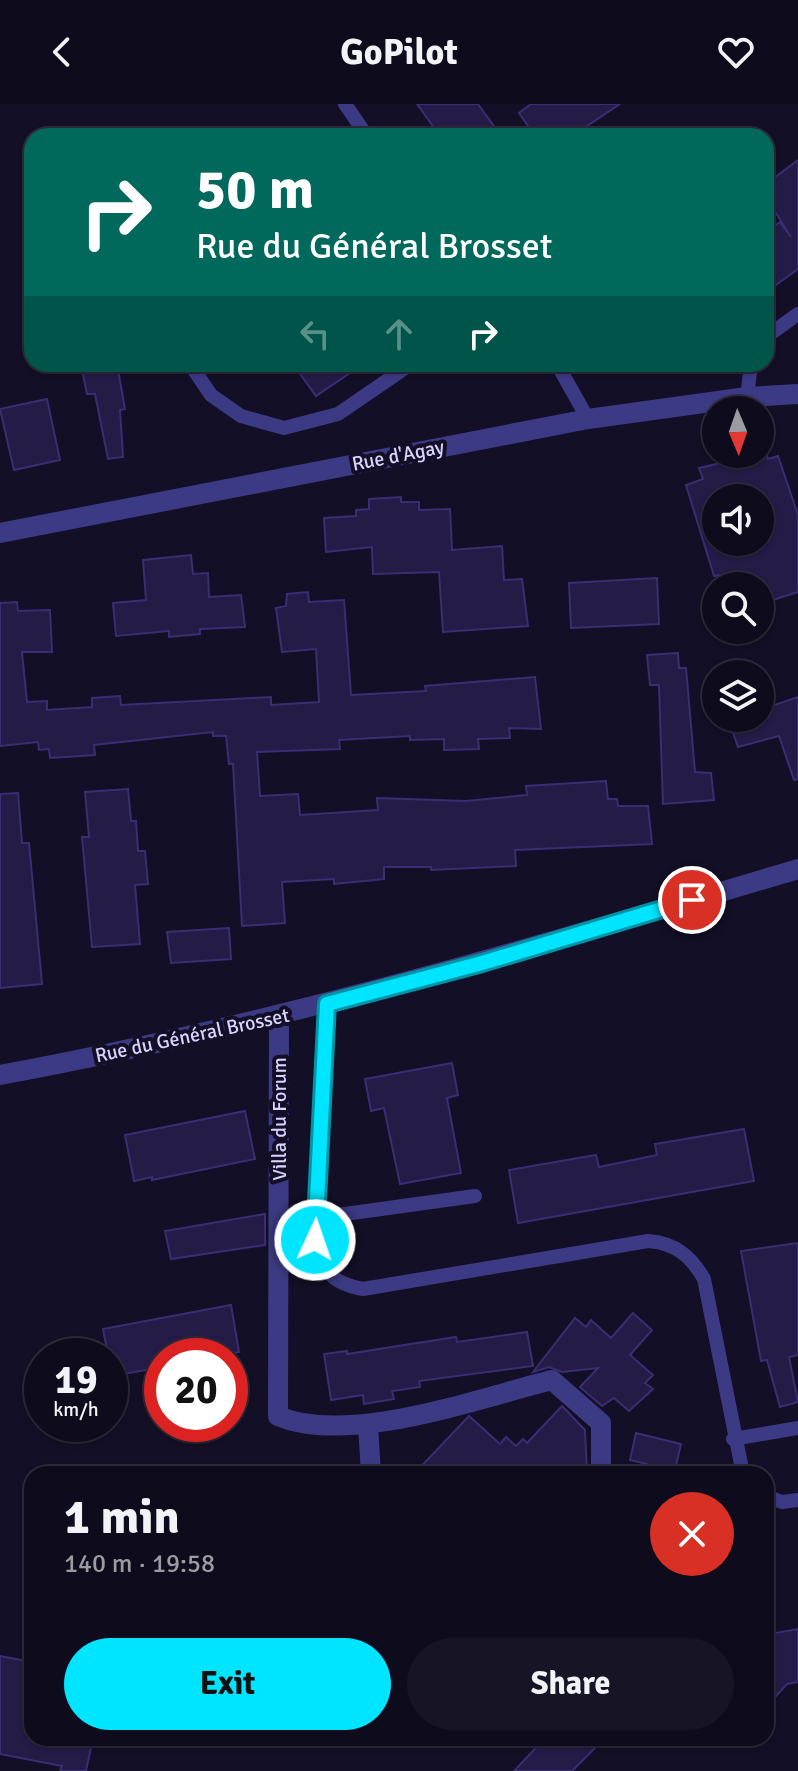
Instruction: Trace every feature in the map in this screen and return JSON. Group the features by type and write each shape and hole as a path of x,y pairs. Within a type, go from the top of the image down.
{"street":[{"name":"Rue d'Agay","path":"764,396 798,394"},
{"name":"Rue d'Agay","path":"0,533 588,419 702,403"},
{"name":"Rue du Général Brosset","path":"0,1075 279,1017 482,963 798,869"},
{"name":"Villa du Forum","path":"279,1017 278,1416 296,1424 368,1425 552,1380 601,1423 601,1466"},
{"path":"368,1425 371,1466"}],"lane":[{"path":"345,104 362,128"},
{"path":"774,331 798,314"},
{"path":"195,372 211,395 241,416 284,428 338,414 399,372"},
{"path":"562,372 588,419"},
{"path":"747,396 750,372"},
{"path":"327,1004 315,1240 324,1271 345,1286 363,1289 648,1241 671,1245 687,1254 704,1279 741,1466"},
{"path":"316,1218 475,1196"},
{"path":"733,1439 798,1428"},
{"path":"774,1499 782,1502 798,1500"}],"building":[{"path":"417,104 478,104 495,128 434,128"},
{"path":"531,104 620,104 584,128 529,128 519,113"},
{"path":"798,160 798,269 774,286 774,226 780,222 791,237 774,210 774,178"},
{"path":"83,372 118,372 125,409 120,410 123,457 108,459 95,394 87,394"},
{"path":"299,372 351,372 316,396"},
{"path":"47,399 60,460 14,470 0,409"},
{"path":"778,456 798,515 798,592 774,600 774,572 713,572 708,556 774,556 774,484 702,484 702,537 686,485 703,479 699,468 774,468 774,457"},
{"path":"401,497 401,502 419,502 419,510 450,509 452,550 502,546 504,580 522,579 528,626 443,632 439,572 373,574 372,547 326,552 324,518 356,516 356,510 369,509 369,499"},
{"path":"191,555 193,574 208,573 209,597 241,595 245,627 200,629 200,634 169,637 169,631 116,636 113,603 146,600 143,560"},
{"path":"657,578 659,624 571,628 569,583"},
{"path":"308,592 309,602 344,600 351,695 426,691 425,686 535,677 541,729 509,728 510,738 478,739 479,749 444,750 444,739 410,740 410,736 339,740 340,749 257,752 260,796 298,794 300,815 378,810 377,798 466,801 527,795 526,786 606,781 608,799 617,799 618,806 648,806 652,844 515,850 516,866 431,870 431,867 384,867 384,879 334,884 334,879 282,882 285,923 242,926 233,764 229,764 226,736 213,736 213,732 94,745 95,755 50,758 49,749 39,750 38,742 0,746 0,603 17,602 18,611 50,610 52,652 22,652 27,702 47,701 47,710 92,707 92,698 120,696 121,705 271,697 271,705 319,702 316,649 282,652 276,608 286,606 287,594"},
{"path":"678,653 679,668 686,668 695,772 711,773 714,800 663,804 659,685 650,685 647,655"},
{"path":"798,697 798,779 794,780 779,736 738,747 733,732 774,732 774,705"},
{"path":"128,789 131,821 136,821 138,851 145,851 148,884 135,885 140,944 92,947 82,837 89,837 85,792"},
{"path":"18,793 22,843 29,843 42,984 0,988 0,794"},
{"path":"229,928 231,959 171,963 167,932"},
{"path":"452,1063 458,1095 447,1098 461,1173 400,1184 384,1108 371,1111 365,1079"},
{"path":"245,1111 255,1159 134,1181 125,1135"},
{"path":"744,1129 754,1181 518,1223 509,1170 596,1155 599,1167 657,1155 655,1144"},
{"path":"265,1214 265,1245 171,1259 165,1231"},
{"path":"798,1243 798,1355 789,1357 798,1402 780,1407 767,1360 761,1361 741,1251"},
{"path":"231,1305 237,1338 144,1338 144,1370 128,1373 128,1338 105,1338 103,1329"},
{"path":"633,1313 652,1330 630,1355 653,1375 645,1383 653,1389 629,1411 614,1398 602,1406 580,1387 598,1368 562,1372 549,1367 533,1372 575,1318 586,1327 591,1320 611,1338"},
{"path":"527,1332 533,1366 419,1381 420,1387 392,1391 394,1399 364,1404 363,1395 331,1400 324,1354 347,1351 347,1354 456,1337 457,1342"},
{"path":"562,1406 585,1430 587,1466 422,1466 469,1416 500,1444 506,1437 516,1446 523,1439 527,1443"},
{"path":"636,1433 681,1444 676,1466 647,1466 630,1460"},
{"path":"798,1629 798,1682 787,1684 774,1698 774,1645 775,1633"},
{"path":"0,1656 24,1660 24,1746 91,1746 86,1771 60,1771 62,1766 0,1754"},
{"path":"537,1746 597,1746 572,1771 514,1771"}],"route":[{"path":"315,1240 327,1004 482,963 692,900"}]}
